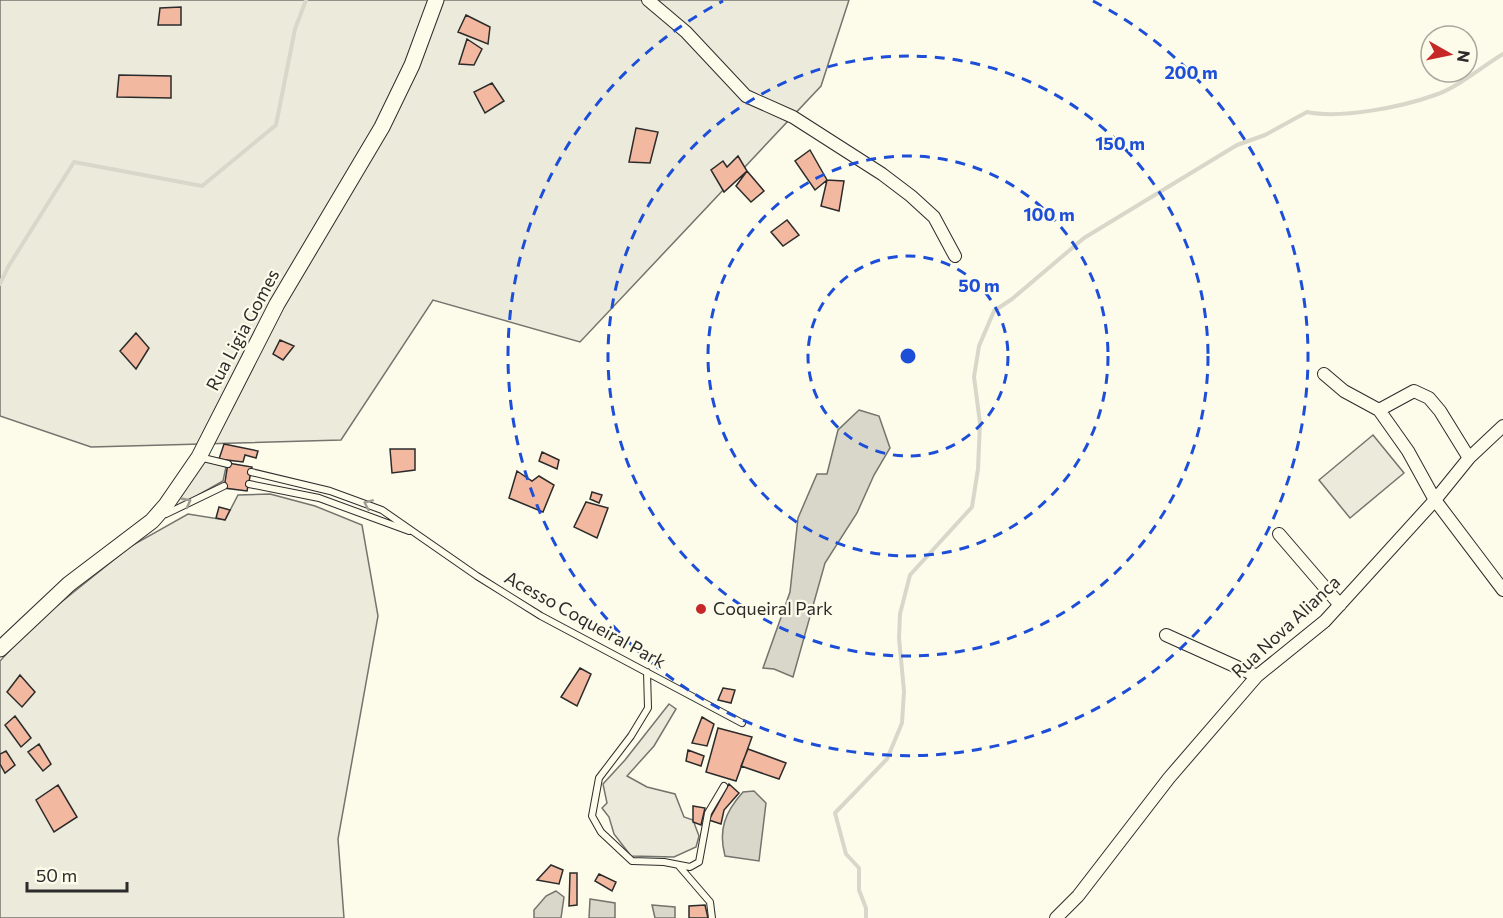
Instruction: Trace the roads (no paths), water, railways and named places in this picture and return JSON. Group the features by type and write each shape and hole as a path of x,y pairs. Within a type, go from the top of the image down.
{"street":[{"name":"Rua Ligia Gomes","path":"0,649 69,584 152,521 166,506 200,457 277,304 382,127 412,65 436,0"},
{"path":"648,0 686,32 746,96 793,117 882,174 911,196 934,217 955,256"},
{"path":"1324,374 1344,391 1379,410 1408,450 1435,500 1503,590"},
{"path":"1379,410 1414,392 1430,398 1469,458"},
{"name":"Rua Nova Alianca","path":"1056,918 1078,896 1210,728 1257,676 1325,621 1435,500 1469,458 1503,426"},
{"path":"1279,534 1340,605"},
{"path":"1166,635 1257,676"}],"lane":[{"path":"200,457 228,464"},
{"name":"Acesso Coqueiral Park","path":"251,472 358,499 382,510 477,576 541,616 742,723"},
{"name":"Acesso Coqueiral Park","path":"249,484 319,498 418,534"},
{"path":"152,521 224,486"},
{"path":"647,672 648,708 631,736 599,778 592,816 601,832 632,861 664,862 690,867 699,861 708,813 724,786"},
{"path":"679,866 710,902 712,918"}],"waterway":[{"path":"0,284 8,267 74,162 202,186 276,125 295,29 306,0"},
{"path":"866,918 866,908 859,890 859,868 846,854 835,813 887,759 902,723 904,691 899,638 900,614 910,575 972,507 978,469 980,423 974,377 979,346 994,311 1012,299 1084,238 1237,145 1265,135 1307,112 1337,114 1371,111 1435,95 1461,82 1503,54"}],"place":[{"name":"Coqueiral Park","path":"701,609"}]}
